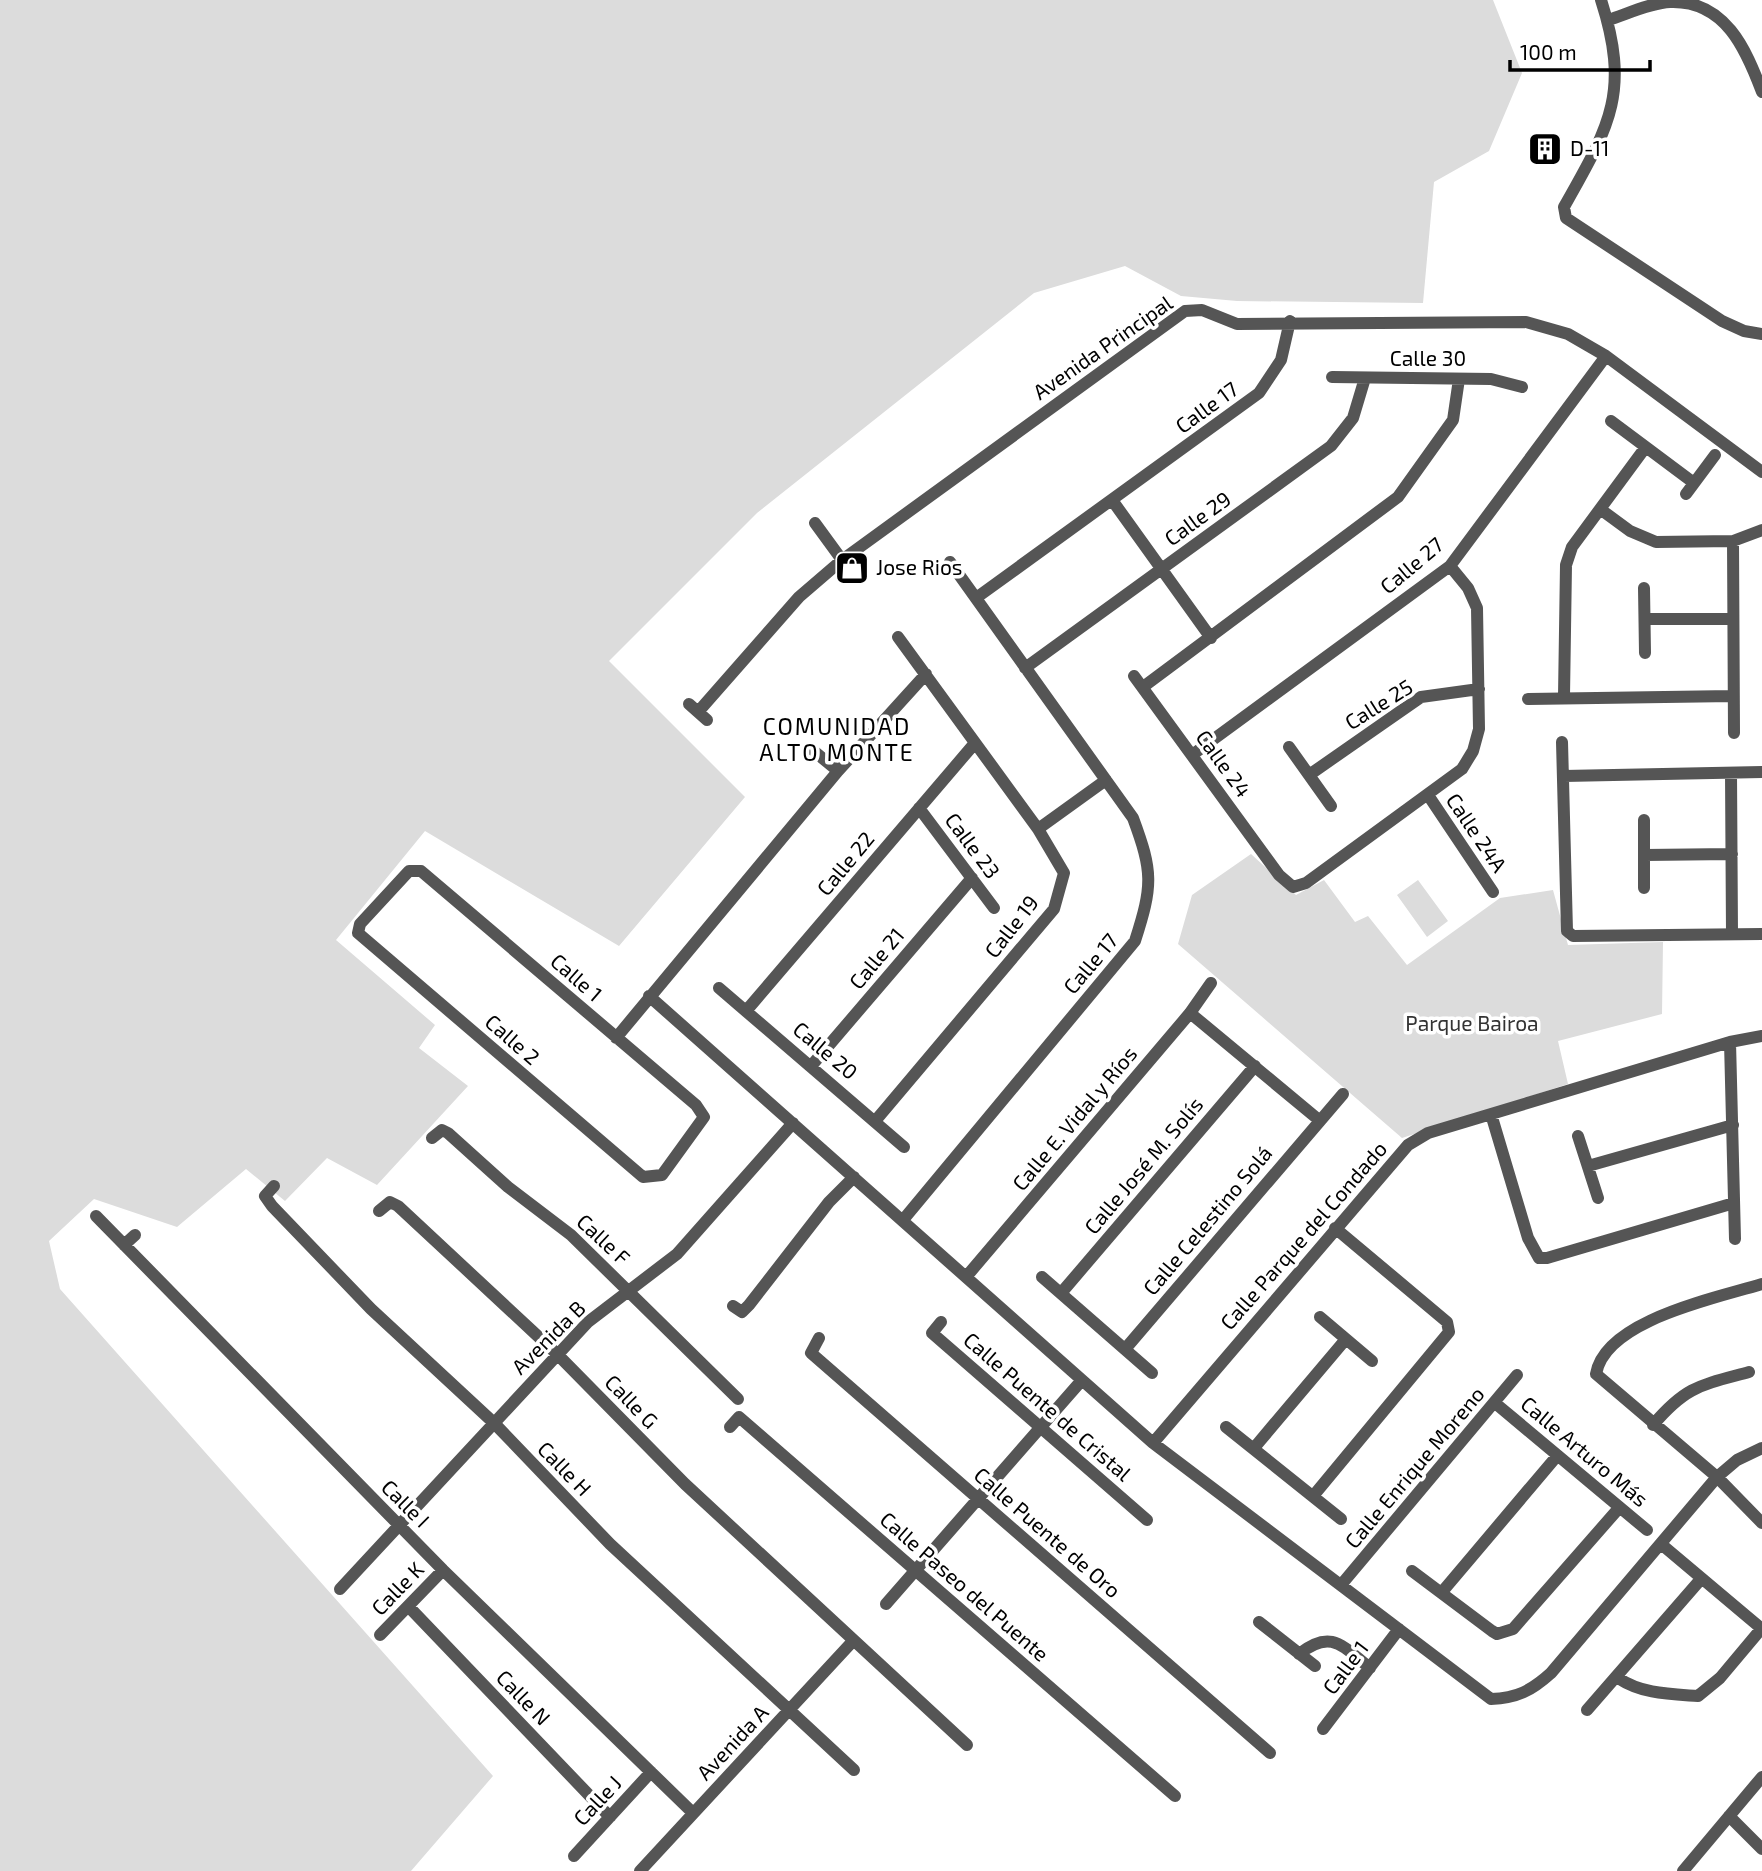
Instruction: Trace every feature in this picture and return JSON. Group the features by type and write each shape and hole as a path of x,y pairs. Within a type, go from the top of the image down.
{"street":[{"path":"1601,0 1616,59 1614,103 1599,144 1564,207 1566,218 1722,321 1744,331 1762,334"},
{"path":"1608,20 1668,2 1688,3 1713,13 1729,25 1745,48 1762,92"},
{"name":"Avenida Principal","path":"698,712 799,597 842,561 1185,311 1202,310 1237,324 1290,321 1526,322 1568,334 1606,356 1762,472"},
{"name":"Calle 17","path":"976,598 1259,393 1281,360 1290,321"},
{"name":"Calle 27","path":"1192,755 1450,566 1606,356"},
{"name":"Calle 30","path":"1332,377 1491,379 1522,387"},
{"name":"Calle 29","path":"1026,668 1331,446 1353,418 1365,378"},
{"path":"1143,687 1398,497 1453,420 1459,379"},
{"path":"1611,421 1694,482"},
{"path":"1564,696 1566,565 1572,547 1645,448"},
{"path":"1686,494 1715,455"},
{"path":"1112,500 1211,638"},
{"path":"1600,509 1630,531 1657,542 1732,541 1762,530"},
{"path":"815,523 842,561"},
{"path":"1732,541 1734,733"},
{"name":"Calle 17","path":"903,1220 1135,941 1148,900 1148,859 1132,818 950,562"},
{"name":"Calle 24","path":"1134,676 1279,875 1293,887 1306,883 1462,769 1473,751 1479,729 1477,608 1468,588 1450,566"},
{"path":"1644,588 1645,653"},
{"path":"1644,619 1732,619"},
{"name":"Calle 19","path":"876,1121 1054,909 1064,873 1038,829 898,637"},
{"path":"616,1038 838,771 926,674"},
{"name":"Calle 25","path":"1309,775 1421,697 1479,689"},
{"path":"1528,699 1564,696 1733,696"},
{"path":"1562,742 1567,932 1573,936 1762,934"},
{"name":"Calle 22","path":"746,1011 975,743"},
{"path":"809,747 838,771"},
{"path":"1289,747 1331,806"},
{"path":"1564,776 1762,772"},
{"path":"1731,773 1732,934"},
{"path":"1038,829 1106,780"},
{"name":"Calle 24A","path":"1428,794 1493,892"},
{"name":"Calle 23","path":"919,808 994,908"},
{"path":"1644,820 1644,888"},
{"path":"1645,855 1732,853"},
{"name":"Calle 2","path":"421,871 409,871 360,924 358,933 643,1177 662,1175 704,1116"},
{"name":"Calle 1","path":"421,871 696,1105 704,1116"},
{"name":"Calle 21","path":"812,1065 972,878"},
{"name":"Calle E. Vidal y Ríos","path":"966,1277 1190,1013 1211,983"},
{"name":"Calle 20","path":"719,988 812,1065 904,1147"},
{"path":"649,996 1153,1443 1491,1699 1512,1698 1533,1690 1551,1673 1717,1477 1737,1461 1762,1448"},
{"path":"1190,1013 1319,1120"},
{"name":"Calle Parque del Condado","path":"1153,1443 1408,1145 1428,1133 1730,1042 1762,1036"},
{"path":"1730,1042 1735,1239"},
{"name":"Calle José M. Solís","path":"1062,1292 1255,1066"},
{"name":"Calle Celestino Solá","path":"1126,1348 1343,1094"},
{"path":"1491,1114 1528,1238 1539,1258 1547,1258 1734,1203"},
{"name":"Avenida B","path":"340,1589 588,1322 631,1293 692,1240 793,1123"},
{"path":"1588,1166 1733,1125"},
{"name":"Calle F","path":"432,1138 442,1130 448,1133 508,1187 571,1235 738,1399"},
{"path":"1578,1136 1598,1198"},
{"path":"733,1306 742,1312 749,1305 829,1202 854,1177"},
{"name":"Calle H","path":"274,1186 265,1195 272,1206 371,1309 494,1423 610,1544 854,1770"},
{"name":"Calle G","path":"379,1211 390,1202 398,1206 557,1354 685,1484 967,1745"},
{"name":"Calle I","path":"96,1216 443,1570 693,1813"},
{"path":"1314,1495 1449,1332 1447,1322 1335,1228"},
{"path":"124,1245 135,1234"},
{"path":"1042,1277 1152,1373"},
{"path":"1762,1284 1647,1320 1622,1337 1598,1366 1596,1374 1717,1477 1762,1522"},
{"path":"1320,1317 1371,1361"},
{"name":"Calle Puente de Cristal","path":"941,1322 932,1333 1147,1520"},
{"name":"Calle Puente de Oro","path":"819,1339 811,1353 1270,1753"},
{"path":"1254,1448 1346,1339"},
{"path":"1653,1425 1681,1395 1695,1386 1749,1372"},
{"name":"Calle Enrique Moreno","path":"1341,1585 1517,1375"},
{"path":"886,1604 1082,1380"},
{"name":"Calle Arturo Más","path":"1496,1403 1647,1530"},
{"name":"Calle Paseo del Puente","path":"730,1427 738,1417 1175,1796"},
{"path":"1226,1427 1341,1518"},
{"path":"1442,1592 1557,1456"},
{"path":"1412,1570 1497,1634 1513,1629 1619,1508"},
{"path":"1618,1678 1631,1687 1648,1692 1698,1696 1720,1678 1762,1629 1661,1545"},
{"name":"Calle K","path":"380,1635 443,1570"},
{"path":"1587,1710 1618,1678 1701,1578"},
{"name":"Calle N","path":"408,1605 610,1817"},
{"path":"1259,1622 1315,1665"},
{"name":"Calle 1","path":"1323,1730 1399,1629"},
{"path":"1299,1654 1326,1640 1334,1640 1370,1668"},
{"name":"Avenida A","path":"640,1871 853,1641"},
{"name":"Calle J","path":"574,1857 651,1772"},
{"path":"1683,1871 1762,1777"},
{"path":"1729,1816 1762,1849"}],"green space":[{"path":"0,0 1493,0 1522,73 1489,151 1434,182 1423,303 1237,301 1181,296 1125,266 1034,293 757,513 609,661 745,797 619,946 425,831 336,940 435,1025 419,1048 468,1086 377,1185 327,1158 285,1201 246,1169 177,1227 94,1199 49,1241 60,1289 493,1776 411,1871 0,1871"},
{"name":"Parque Bairoa","path":"1251,854 1296,895 1324,880 1355,922 1368,916 1407,965 1500,898 1553,890 1568,945 1663,942 1662,1014 1558,1041 1568,1084 1402,1138 1178,944 1192,895"},
{"path":"1418,880 1448,921 1427,937 1397,895"}],"place":[{"name":"D-11","path":"1545,149"},
{"name":"Jose Rios","path":"852,568"}],"district":[{"name":"COMUNIDAD ALTO MONTE","path":"837,740"}]}
